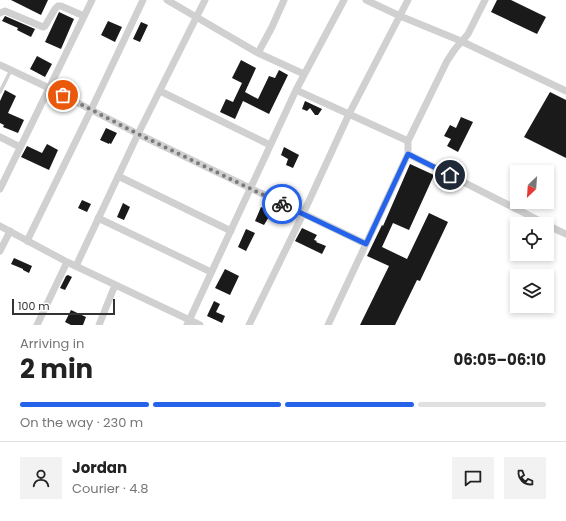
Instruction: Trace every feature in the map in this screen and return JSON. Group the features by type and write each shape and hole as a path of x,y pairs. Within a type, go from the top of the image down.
{"street":[{"path":"0,190 92,0"},
{"path":"27,241 143,0"},
{"path":"167,0 258,53 304,74"},
{"path":"76,266 138,134 205,0"},
{"path":"258,53 284,0"},
{"path":"188,322 296,90 344,0"},
{"path":"366,0 400,16 461,41 566,91"},
{"path":"249,325 303,214 349,114 408,0"},
{"path":"328,325 408,154 408,141 447,61 472,28 485,0"},
{"path":"0,13 5,11 43,27 58,6 84,16"},
{"path":"0,65 49,88 138,134 366,244"},
{"path":"296,90 408,141"},
{"path":"160,91 270,145"},
{"path":"0,137 20,147"},
{"path":"408,154 532,217"},
{"path":"118,176 231,231"},
{"path":"98,218 211,272"},
{"path":"0,226 67,262 188,322 200,325"},
{"path":"554,228 566,234"},
{"path":"0,251 10,231"},
{"path":"37,325 67,262"},
{"path":"99,325 115,285"}],"lane":[{"path":"0,92 10,70"}],"building":[{"path":"11,0 48,0 41,15"},
{"path":"497,0 511,0 546,17 537,34 491,12"},
{"path":"59,12 74,19 61,49 45,42"},
{"path":"5,16 35,29 31,37 17,30 18,28 2,21"},
{"path":"108,21 122,27 115,42 101,35"},
{"path":"141,22 148,25 140,42 133,39"},
{"path":"37,56 52,64 45,77 30,69"},
{"path":"241,60 256,68 245,92 258,99 269,76 275,78 279,70 288,75 269,114 243,101 235,119 220,112 226,99 233,102 242,83 232,78"},
{"path":"5,90 16,96 8,113 24,120 18,133 3,127 4,125 0,123 0,101"},
{"path":"550,92 566,100 566,158 524,137"},
{"path":"305,101 322,109 318,115 315,115 310,108 307,111 302,109"},
{"path":"461,117 473,122 458,152 447,146 451,139 444,136 450,125 456,128"},
{"path":"106,128 117,133 111,144 100,140"},
{"path":"47,144 58,150 49,170 21,157 27,146 42,153"},
{"path":"284,147 299,155 293,168 286,165 288,159 281,155"},
{"path":"410,164 434,175 409,230 393,223 382,247 407,259 429,213 448,222 420,281 417,280 395,325 360,325 389,266 367,256 382,225 383,226"},
{"path":"82,200 91,204 87,212 78,208"},
{"path":"123,203 130,207 124,220 117,217"},
{"path":"261,207 267,210 265,213 270,215 264,225 255,221"},
{"path":"302,228 317,235 314,240 326,246 322,254 295,241"},
{"path":"246,229 255,233 246,251 238,247"},
{"path":"14,258 32,266 29,273 11,264"},
{"path":"225,269 239,276 230,295 215,288"},
{"path":"68,275 72,277 65,290 60,288"},
{"path":"214,301 220,304 216,312 225,316 222,323 207,316"},
{"path":"71,310 86,317 83,325 71,325 65,322"}],"way so far":[{"path":"63,95 138,134 282,204"}],"route":[{"path":"282,204 366,244 408,154 450,175"}]}
